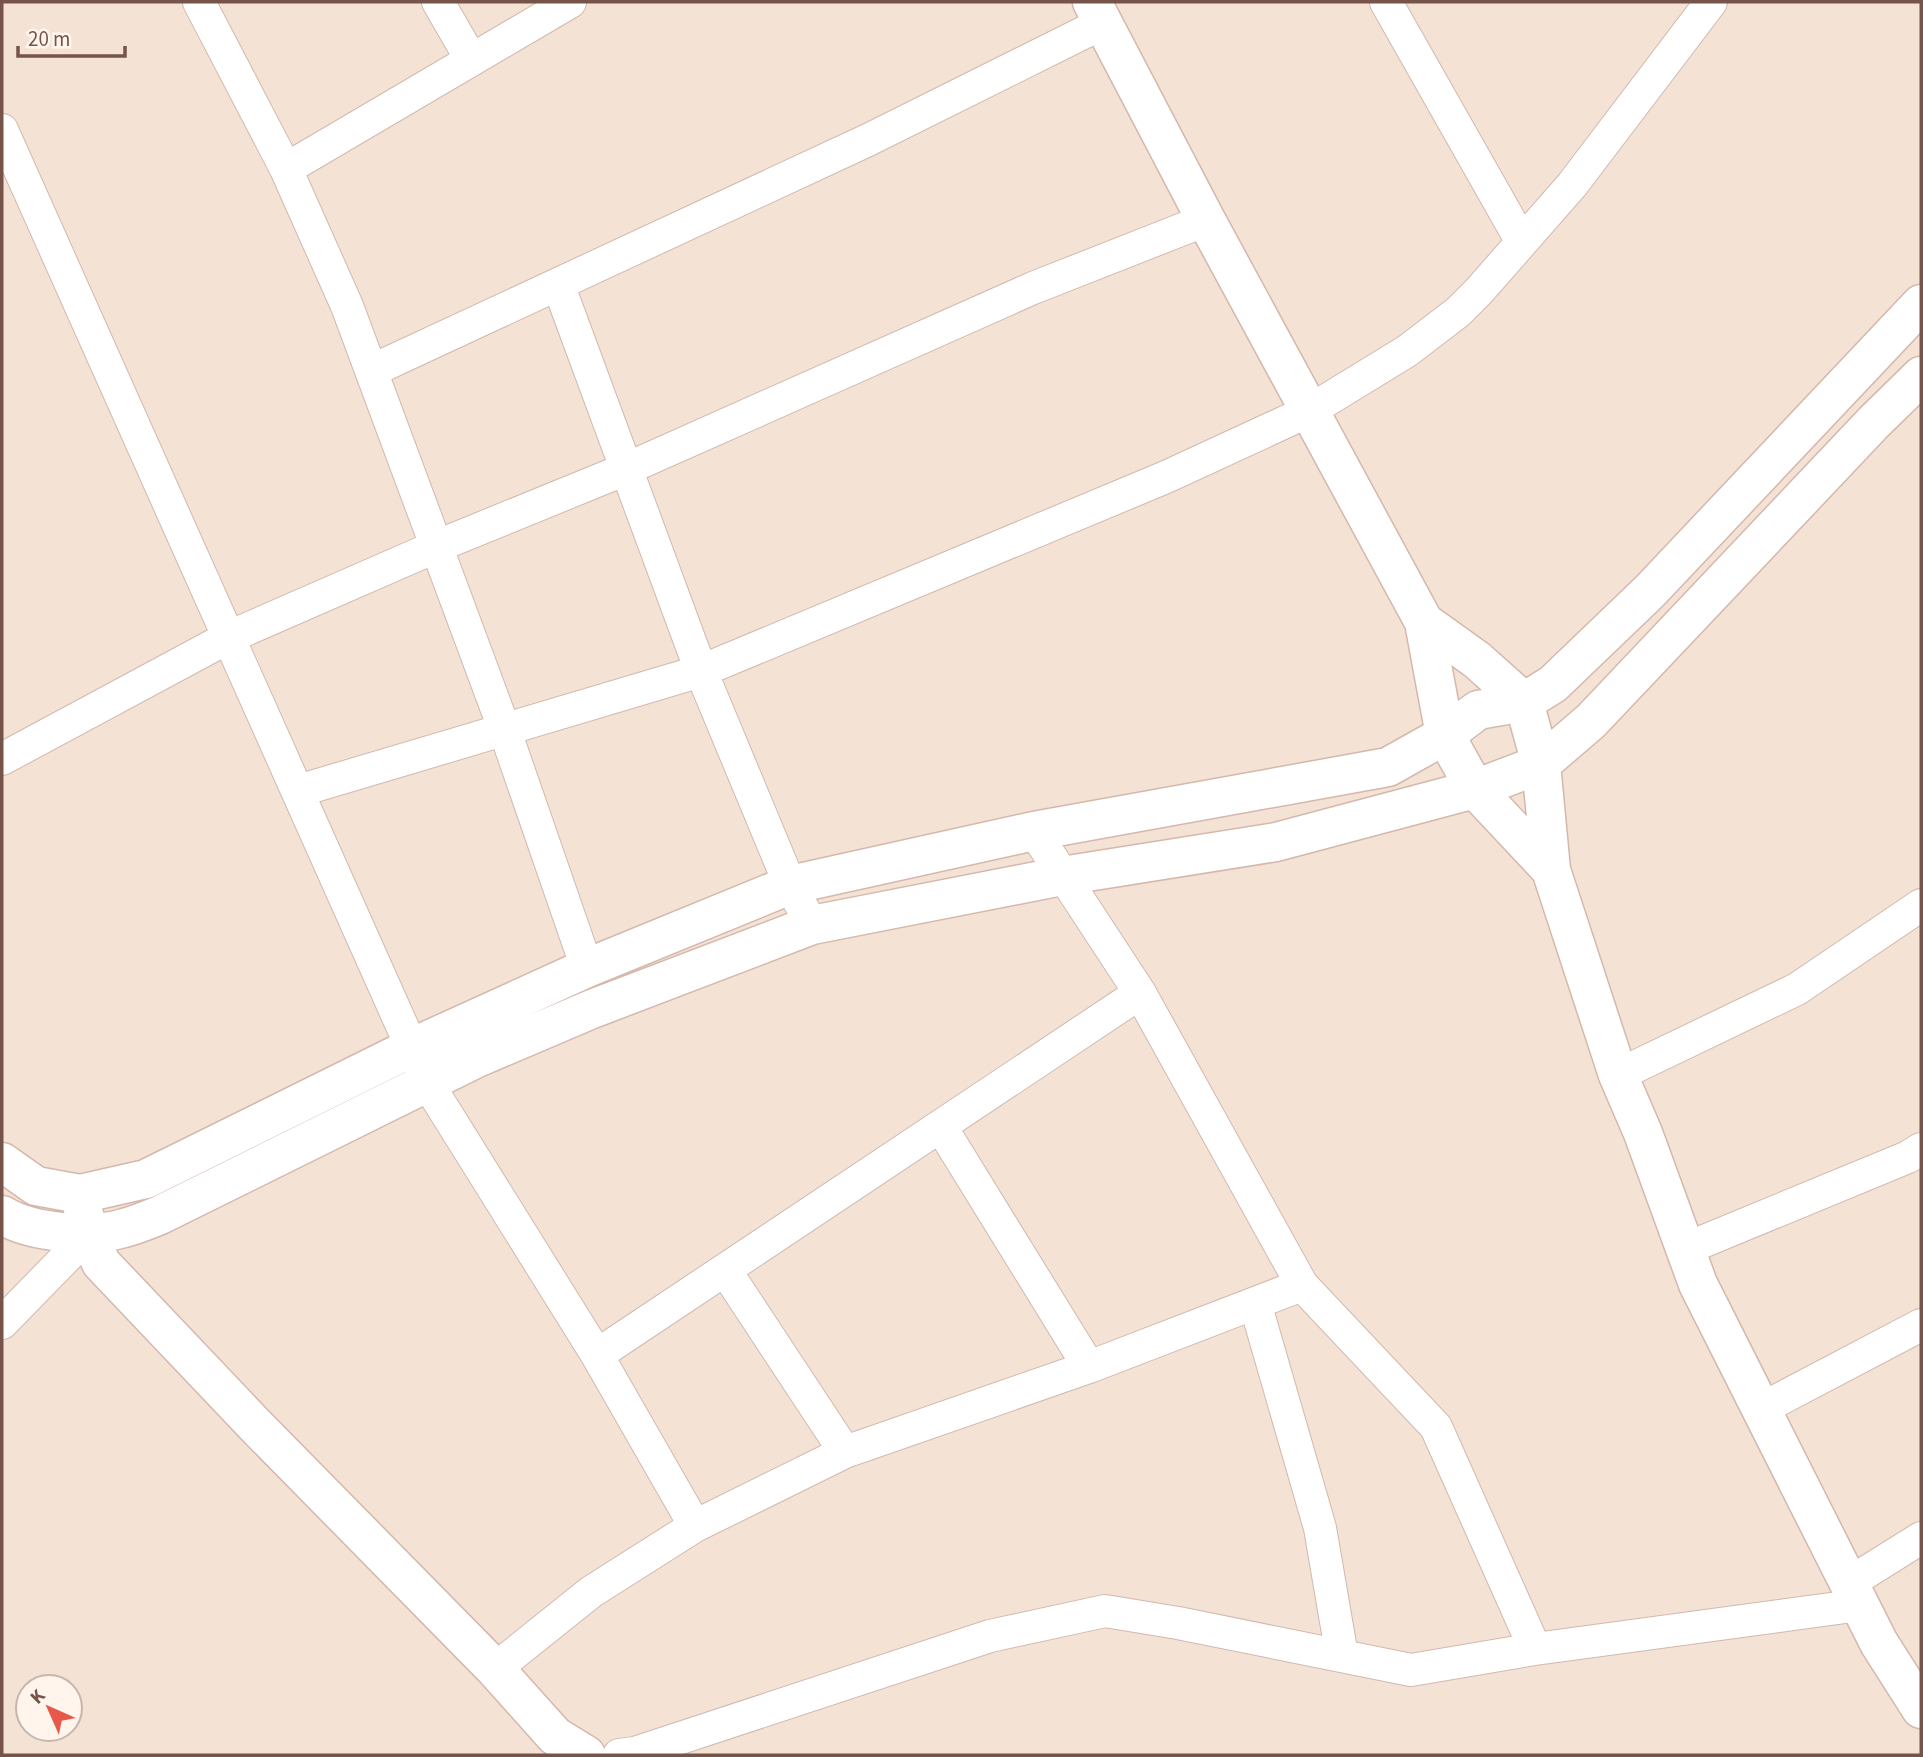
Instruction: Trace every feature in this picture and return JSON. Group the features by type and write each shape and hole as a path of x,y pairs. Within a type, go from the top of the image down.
{"main road":[{"path":"1098,13 1308,411 1424,622 1445,736 1475,789 1551,870"},
{"path":"2,1162 36,1186 80,1194 146,1179 411,1048 587,968 790,885 1034,831 1388,767 1445,736 1478,710 1524,702 1553,684 1650,591 1921,304"},
{"path":"5,1224 89,1234 123,1229 160,1215 477,1058 592,1009 812,925 1062,876 1276,842 1475,789 1541,764 1591,721 1874,422 1921,376"},
{"path":"1424,622 1477,660 1524,702 1541,764 1551,870 1618,1075 1643,1133 1698,1284 1879,1643 1921,1709"},
{"path":"80,1194 89,1234 101,1263 253,1423 495,1669 555,1736 586,1755"}],"street":[{"path":"199,2 285,169 347,306 505,731 587,968"},
{"path":"438,2 471,59"},
{"path":"285,169 570,2"},
{"path":"1386,2 1522,242"},
{"path":"298,792 701,671 1166,477 1308,411 1407,351 1458,312 1479,291 1572,185 1711,2"},
{"path":"371,371 868,140 1098,13"},
{"path":"2,130 428,1084 597,1355 695,1526"},
{"path":"2,759 229,637 435,547 626,469 1033,288 1206,220"},
{"path":"558,284 701,671 790,885 812,925"},
{"path":"1034,831 1140,993 1302,1285 1436,1427 1535,1649"},
{"path":"1618,1075 1797,989 1921,905"},
{"path":"597,1355 1140,993"},
{"path":"941,1127 1089,1367"},
{"path":"1685,1249 1908,1157 1921,1149"},
{"path":"2,1323 89,1234"},
{"path":"725,1270 845,1452"},
{"path":"495,1669 591,1592 695,1526 845,1452 1089,1367 1302,1285"},
{"path":"1255,1303 1320,1528 1342,1656"},
{"path":"1760,1409 1921,1325"},
{"path":"619,1755 635,1754 990,1636 1105,1611 1411,1670 1854,1594 1921,1538"}],"shaded area":[{"path":"2,2 1921,2 1921,1755 2,1755"}]}
